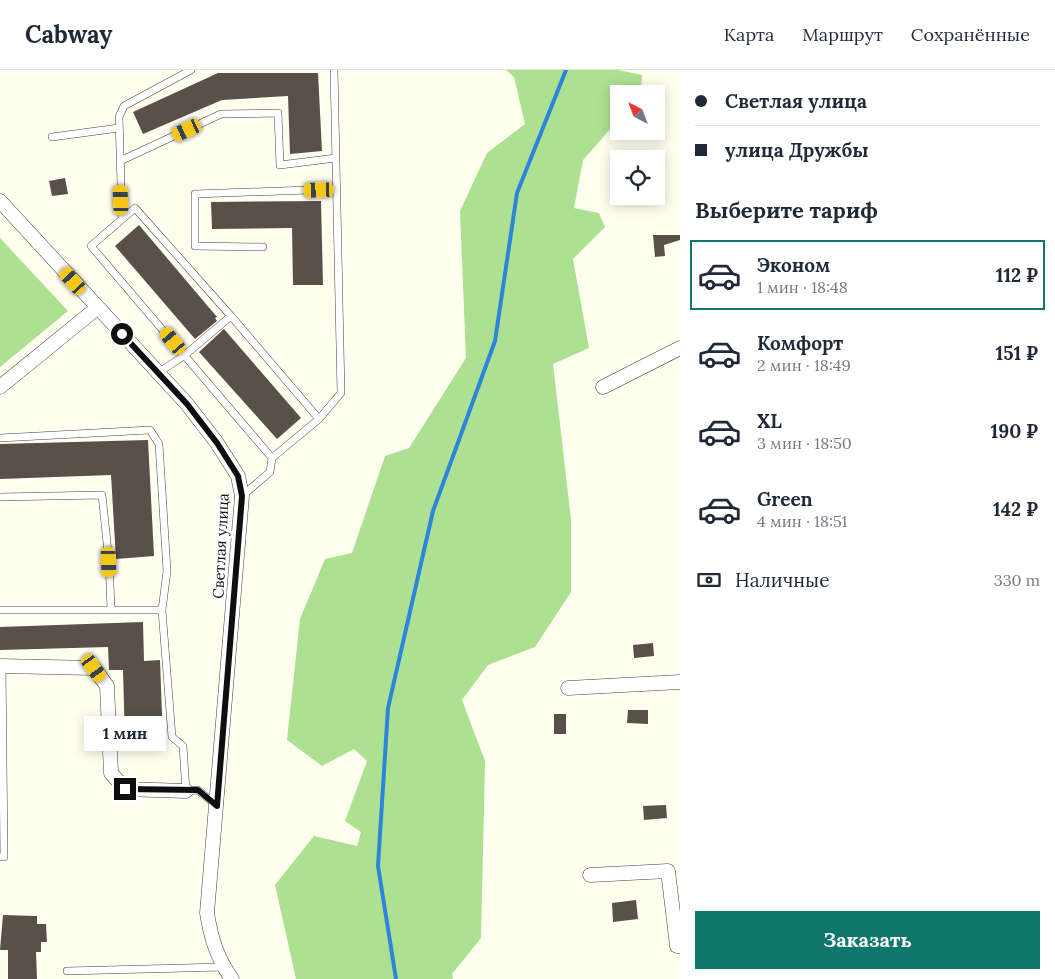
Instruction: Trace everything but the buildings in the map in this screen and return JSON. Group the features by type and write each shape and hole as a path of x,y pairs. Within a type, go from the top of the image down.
{"street":[{"name":"Светлая улица","path":"0,201 158,373 217,443 238,476 242,496 207,914 210,937 223,967 232,979"},
{"path":"0,387 97,308"},
{"path":"602,387 680,348"},
{"path":"1,666 94,668 107,686 111,773 125,789 186,791"},
{"path":"568,688 680,682"},
{"path":"590,875 668,871 677,946 680,946"}],"lane":[{"path":"122,219 119,117 124,106 191,70"},
{"path":"242,496 270,472 272,458 319,419 341,393 334,70"},
{"path":"120,162 221,114 278,113 280,165 336,158"},
{"path":"52,137 119,128"},
{"path":"263,247 195,246 195,194 336,189"},
{"path":"272,458 91,246 135,208 319,419"},
{"path":"158,373 185,355 231,316"},
{"path":"0,438 150,430 159,444 167,570 162,610 172,736 183,746 186,791 198,790 217,806"},
{"path":"0,497 102,495 109,562 111,608"},
{"path":"0,610 111,608 162,610"},
{"path":"0,857 4,857 1,666"},
{"path":"67,971 223,967"}],"green space":[{"path":"506,70 618,70 642,75 641,85 610,85 610,129 583,160 574,208 599,213 605,227 573,259 589,348 553,364 571,519 571,592 535,647 488,665 462,700 485,761 481,938 452,974 453,979 296,979 275,885 314,836 357,846 361,832 345,821 367,761 354,749 322,766 287,740 300,619 325,559 352,553 385,456 409,448 466,358 460,211 487,153 525,124 514,77"},
{"path":"0,238 68,311 0,367"}],"waterway":[{"path":"396,979 378,866 388,708 433,511 495,341 517,193 566,70"}],"route":[{"path":"122,334 187,404 217,443 238,476 242,496 217,806 198,790 125,789"}]}
